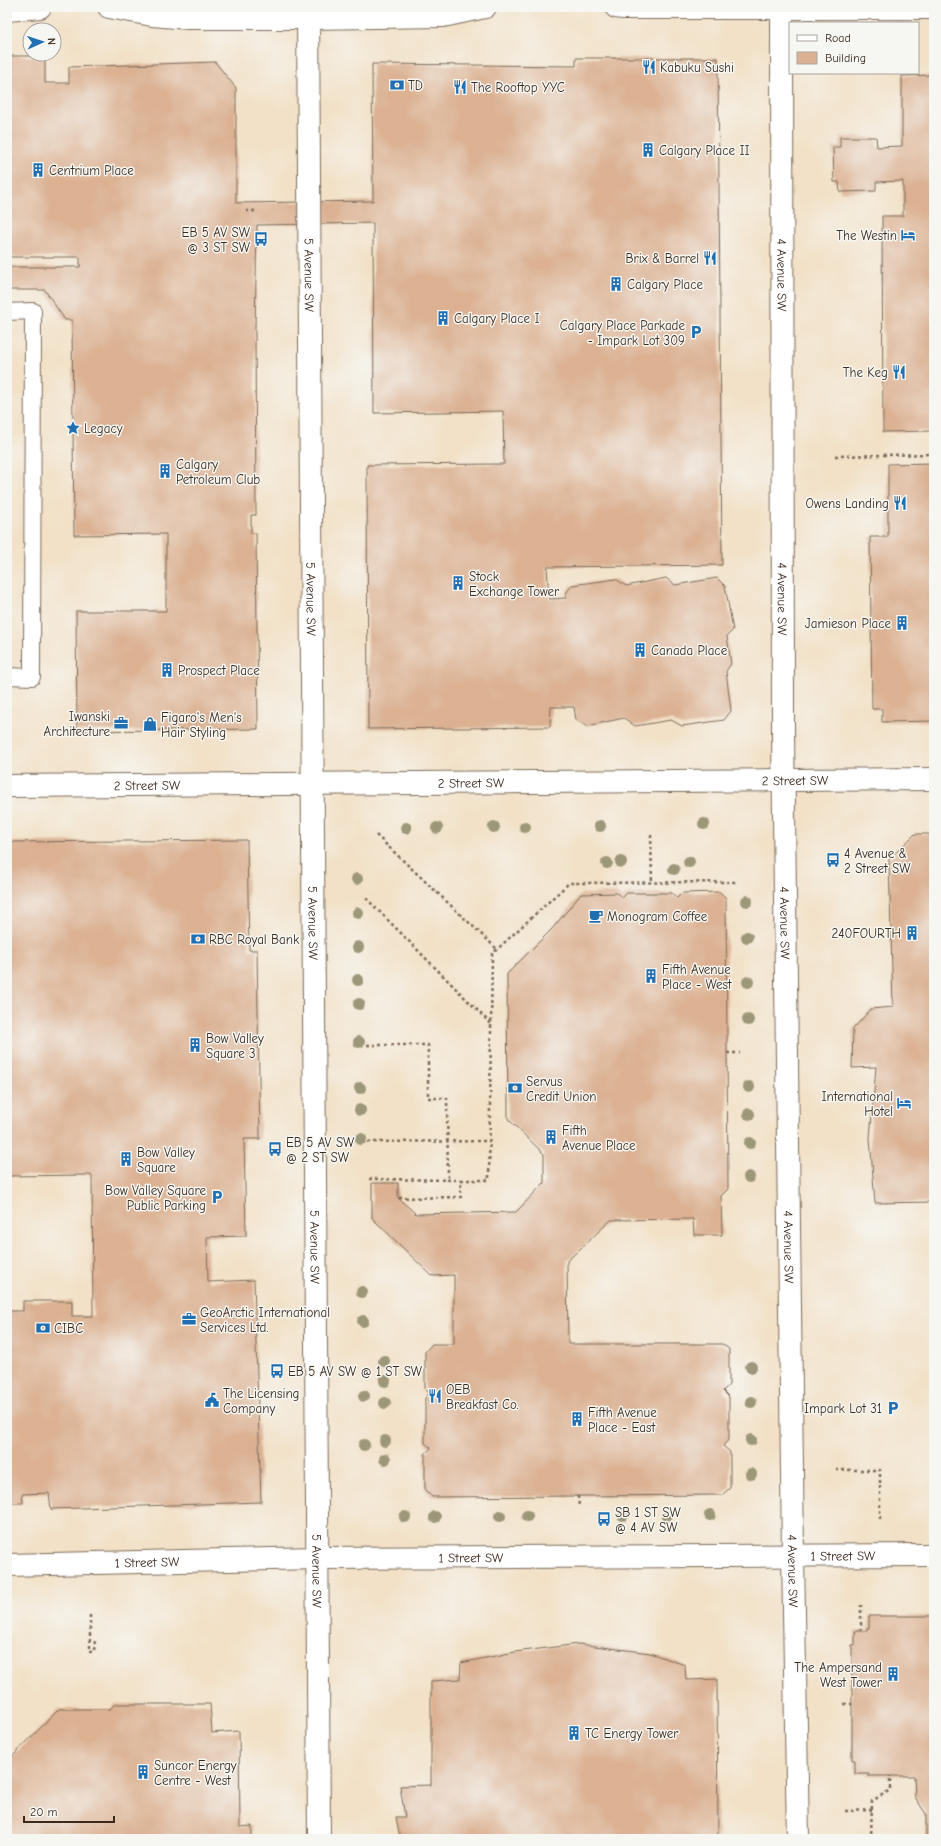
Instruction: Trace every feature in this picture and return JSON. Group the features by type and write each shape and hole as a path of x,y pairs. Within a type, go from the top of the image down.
{"main road":[{"path":"7,10 40,7"},
{"path":"109,7 152,15 188,18 308,13 443,16 485,7"},
{"path":"616,7 934,8"},
{"name":"4 Avenue SW","path":"782,8 783,780 798,1839"},
{"name":"5 Avenue SW","path":"308,13 319,1839"},
{"name":"2 Street SW","path":"7,786 934,779"},
{"name":"1 Street SW","path":"7,1564 317,1558 934,1555"}],"lane":[{"path":"7,312 33,311 32,677 7,676"}],"path":[{"path":"246,211 257,211"},
{"path":"835,456 934,454"},
{"path":"376,835 498,949"},
{"path":"651,835 652,883"},
{"path":"369,1179 490,1180 492,954 569,883 738,882"},
{"path":"366,898 491,1024"},
{"path":"367,1045 428,1045 428,1098 448,1098 448,1180"},
{"path":"727,1053 740,1053"},
{"path":"368,1142 490,1141"},
{"path":"398,1198 461,1197 461,1180"},
{"path":"836,1470 880,1470 880,1521"},
{"path":"578,1496 579,1508"},
{"path":"861,1605 861,1631"},
{"path":"90,1615 90,1652 94,1651 95,1639"},
{"path":"844,1704 852,1704"},
{"path":"872,1839 872,1801 890,1790 890,1776"},
{"path":"845,1810 872,1810"}],"building":[{"path":"7,56 22,56 22,62 45,62 45,83 69,83 69,67 215,62 236,88 236,203 373,201 372,64 576,66 576,58 718,58 722,565 547,567 549,599 566,598 566,593 572,585 616,579 626,586 666,578 675,585 717,578 725,586 733,630 727,636 731,664 726,671 731,711 724,720 682,726 671,720 635,726 624,718 587,726 576,720 574,707 551,707 550,727 368,729 367,465 504,464 503,411 374,413 373,223 257,225 255,328 256,515 251,515 251,533 256,533 258,729 77,731 76,611 166,611 166,534 74,535 72,320 65,320 45,290 7,290 7,267 80,267 80,257 7,257"},
{"name":"The Westin","path":"934,75 934,431 883,432 882,216 903,216 903,181 876,182 876,191 840,192 839,182 834,182 833,147 840,147 840,137 876,137 877,147 902,146 902,76"},
{"name":"Jamieson Place","path":"934,463 934,721 882,722 882,709 872,709 870,537 888,537 888,464"},
{"path":"915,834 934,834 934,1202 875,1203 870,1138 876,1067 852,1068 853,1029 871,1009 893,1007 889,859"},
{"name":"Bow Valley Square","path":"247,840 249,950 257,950 260,1139 244,1139 246,1236 207,1237 208,1282 254,1280 261,1502 51,1509 49,1493 22,1494 23,1503 7,1503 7,1311 23,1311 23,1301 72,1301 72,1316 93,1316 92,1175 7,1176 7,842"},
{"path":"720,892 726,898 728,1189 721,1196 722,1235 694,1235 693,1219 611,1220 567,1261 568,1344 722,1344 729,1349 729,1385 723,1391 729,1397 729,1439 723,1446 730,1452 730,1488 722,1495 432,1497 425,1490 425,1454 431,1448 425,1443 425,1398 429,1393 425,1389 425,1352 432,1344 454,1344 454,1275 432,1276 372,1218 372,1183 398,1183 398,1198 416,1214 516,1212 544,1183 544,1154 508,1119 507,974 551,930 581,894 617,893 622,898 627,893 672,893 677,898 682,893"},
{"name":"The Ampersand West Tower","path":"869,1616 934,1616 934,1839 926,1839 926,1814 915,1797 914,1776 868,1776 869,1774 855,1774 855,1760 852,1760 852,1645 855,1645 855,1631 867,1631 867,1628 869,1628"},
{"name":"TC Energy Tower","path":"579,1644 650,1653 685,1665 686,1680 717,1679 718,1839 400,1839 396,1817 405,1817 400,1786 431,1785 431,1681 460,1679 461,1663 515,1652"},
{"name":"Suncor Energy Centre - West","path":"115,1704 210,1704 212,1733 239,1731 240,1827 252,1826 252,1839 7,1839 7,1762 59,1709 110,1709"}],"place":[{"name":"Kabuku Sushi","path":"649,67"},
{"name":"TD","path":"397,85"},
{"name":"The Rooftop YYC","path":"460,87"},
{"name":"Calgary Place II","path":"648,150"},
{"name":"Centrium Place","path":"38,170"},
{"name":"The Westin","path":"908,235"},
{"name":"EB 5 AV SW @ 3 ST SW","path":"261,239"},
{"name":"Brix & Barrel","path":"710,258"},
{"name":"Calgary Place","path":"616,284"},
{"name":"Calgary Place I","path":"443,318"},
{"name":"Calgary Place Parkade - Impark Lot 309","path":"696,332"},
{"name":"The Keg","path":"899,372"},
{"name":"Legacy","path":"73,428"},
{"name":"Calgary Petroleum Club","path":"165,471"},
{"name":"Owens Landing","path":"900,503"},
{"name":"Stock Exchange Tower","path":"458,583"},
{"name":"Jamieson Place","path":"902,623"},
{"name":"Canada Place","path":"640,650"},
{"name":"Prospect Place","path":"167,670"},
{"name":"Iwanski Architecture","path":"121,723"},
{"name":"Figaro's Men's Hair Styling","path":"150,724"},
{"name":"4 Avenue & 2 Street SW","path":"833,860"},
{"name":"Monogram Coffee","path":"596,916"},
{"name":"240FOURTH","path":"912,933"},
{"name":"RBC Royal Bank","path":"198,939"},
{"name":"Fifth Avenue Place - West","path":"651,976"},
{"name":"Bow Valley Square 3","path":"195,1045"},
{"name":"Servus Credit Union","path":"515,1088"},
{"name":"International Hotel","path":"904,1103"},
{"name":"Fifth Avenue Place","path":"551,1137"},
{"name":"EB 5 AV SW @ 2 ST SW","path":"275,1149"},
{"name":"Bow Valley Square","path":"126,1159"},
{"name":"Bow Valley Square Public Parking","path":"217,1197"},
{"name":"GeoArctic International Services Ltd.","path":"189,1319"},
{"name":"CIBC","path":"43,1328"},
{"name":"EB 5 AV SW @ 1 ST SW","path":"277,1371"},
{"name":"OEB Breakfast Co.","path":"435,1396"},
{"name":"The Licensing Company","path":"212,1400"},
{"name":"Impark Lot 31","path":"893,1408"},
{"name":"Fifth Avenue Place - East","path":"577,1419"},
{"name":"SB 1 ST SW @ 4 AV SW","path":"604,1519"},
{"name":"The Ampersand West Tower","path":"893,1674"},
{"name":"TC Energy Tower","path":"574,1733"},
{"name":"Suncor Energy Centre - West","path":"143,1772"}]}
